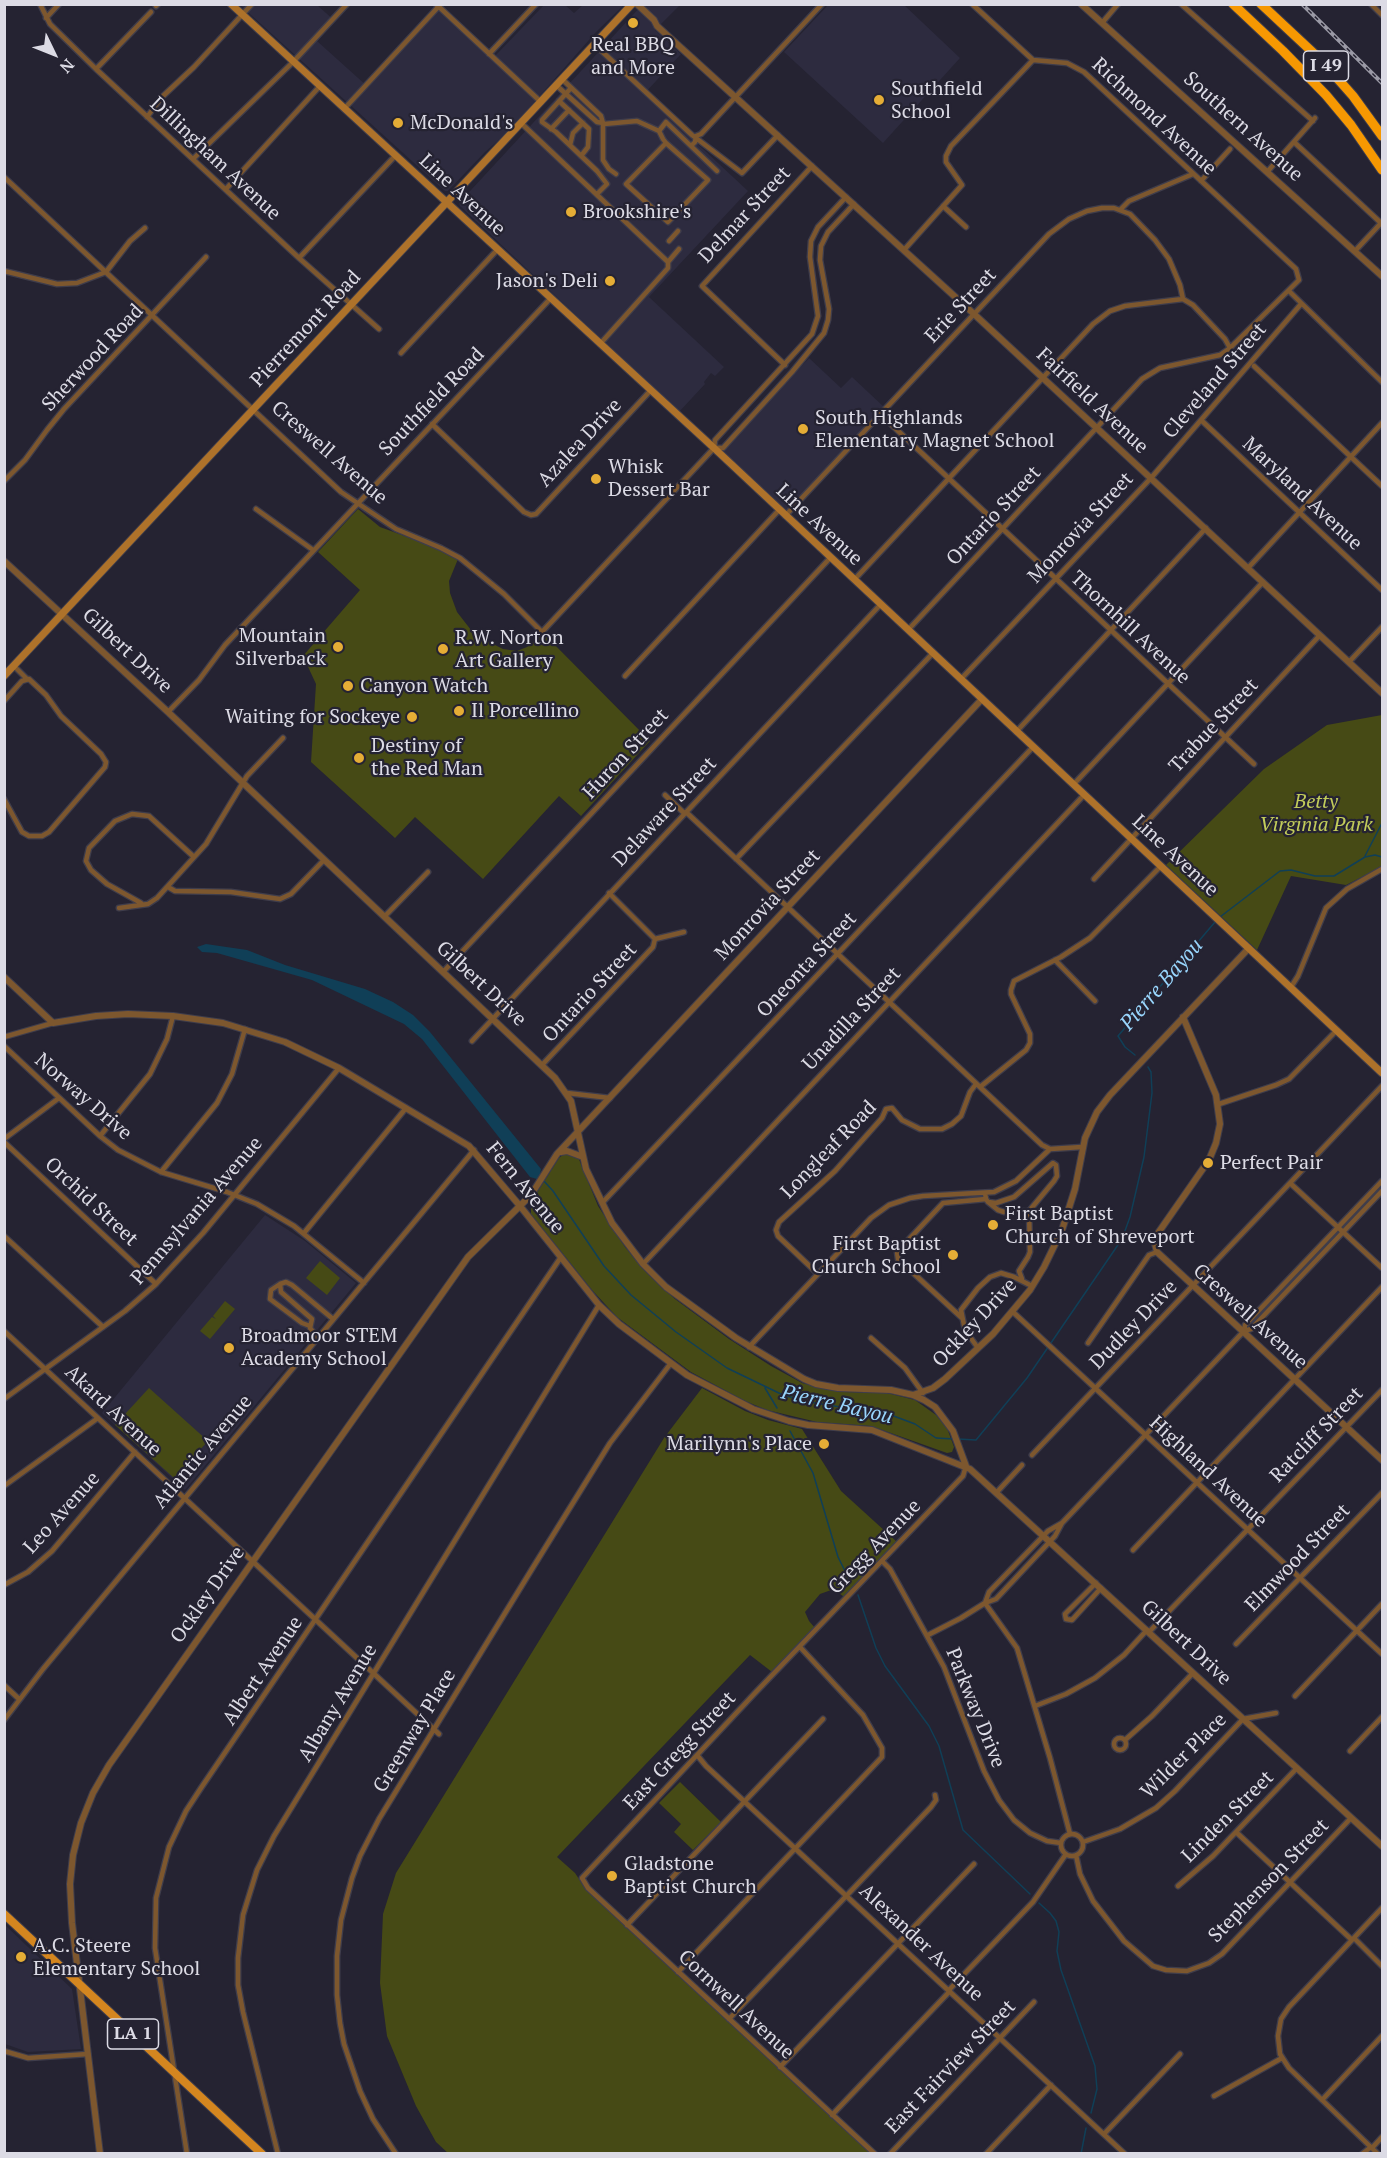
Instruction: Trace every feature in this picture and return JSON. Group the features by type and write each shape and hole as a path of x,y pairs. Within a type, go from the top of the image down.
{"highway":[{"name":"I 49","path":"1233,4 1327,96 1351,124 1383,170"},
{"name":"I 49","path":"1261,4 1297,36 1329,70 1383,136"}],"main road":[{"name":"Line Avenue","path":"231,4 714,448 1383,1072"},
{"name":"Pierremont Road","path":"4,676 632,4"},
{"name":"LA 1","path":"4,1914 262,2154"}],"street":[{"name":"Dillingham Avenue","path":"40,4 46,18 96,69 299,258 379,329"},
{"path":"46,18 59,4"},
{"path":"147,117 162,97 184,77 252,4"},
{"path":"193,159 293,62 346,4"},
{"path":"489,54 536,4"},
{"name":"Fairfield Avenue","path":"637,4 1383,693"},
{"path":"696,136 701,134 822,4"},
{"path":"904,250 962,183 946,162 951,146 1033,60 972,4"},
{"name":"Southern Avenue","path":"1081,4 1383,276"},
{"path":"1101,23 1118,4"},
{"path":"1181,4 1314,120 1268,171"},
{"path":"1371,4 1383,15"},
{"path":"345,109 438,5 541,102"},
{"path":"96,69 151,12"},
{"path":"594,44 692,135 742,173 778,135"},
{"name":"Richmond Avenue","path":"1033,60 1067,63 1080,68 1296,269 1299,279"},
{"path":"559,82 571,88 601,116 603,160 616,174"},
{"path":"559,82 566,94 597,122 603,124 637,121 659,131 666,143 708,180 668,222 626,184 666,143"},
{"path":"226,189 320,86"},
{"path":"571,88 542,122 581,156 607,184 597,194"},
{"path":"559,101 589,129 588,147 581,156"},
{"path":"551,129 569,110"},
{"path":"659,131 666,122 717,171"},
{"path":"521,123 667,260 668,268 600,344"},
{"path":"570,146 573,133 583,123"},
{"path":"691,146 696,136"},
{"path":"1294,142 1382,222 1355,250"},
{"path":"1201,181 1230,149"},
{"path":"299,258 395,156"},
{"name":"Delmar Street","path":"785,365 702,286 812,166"},
{"name":"Erie Street","path":"785,516 1058,226 1087,211 1101,208 1120,209 1129,201 1194,174"},
{"name":"Creswell Avenue","path":"4,177 341,492 358,502 381,521 460,558 504,594 542,632 714,448"},
{"path":"846,197 818,227 811,241 810,257 818,310 817,324 812,334 715,440 714,448 723,448 824,333 829,309 820,260 820,246 825,236 854,204"},
{"path":"943,206 966,227"},
{"path":"1120,209 1136,218 1164,252 1176,273 1183,299"},
{"path":"4,271 63,284 77,283 106,272 130,241 145,228"},
{"path":"669,241 678,231"},
{"path":"667,260 679,249"},
{"path":"401,353 497,250"},
{"name":"Sherwood Road","path":"4,481 26,460 46,430 70,402 206,257"},
{"name":"Ontario Street","path":"908,630 1148,374 1168,366 1210,358 1230,348 1299,279"},
{"path":"1289,291 1383,382"},
{"name":"Southfield Road","path":"168,712 199,680 220,649 550,299"},
{"path":"854,580 1093,324 1110,311 1125,306 1183,299 1193,305 1225,339 1230,348"},
{"name":"Cleveland Street","path":"1150,478 1301,304"},
{"path":"1254,366 1383,486"},
{"name":"Azalea Drive","path":"432,424 524,512 531,515 538,511 651,390"},
{"name":"Thornhill Avenue","path":"880,414 1254,764"},
{"name":"Maryland Avenue","path":"1201,420 1383,590"},
{"path":"1248,568 1383,423"},
{"name":"Monrovia Street","path":"961,679 1150,478"},
{"path":"256,509 313,550"},
{"path":"625,676 779,510"},
{"path":"1016,732 1206,528"},
{"name":"Huron Street","path":"444,971 831,557"},
{"name":"Gilbert Drive","path":"4,561 168,712 542,1065 567,1093 574,1111 583,1157 593,1187 612,1223 643,1264 679,1298 749,1347 795,1375 816,1384 837,1388 880,1388 913,1395"},
{"path":"1073,785 1263,582"},
{"name":"Delaware Street","path":"472,1041 881,604"},
{"path":"1349,662 1383,627"},
{"name":"Trabue Street","path":"1094,879 1320,635"},
{"path":"736,859 933,652"},
{"path":"4,799 22,832 29,836 39,837 49,832 105,767 106,762 101,754 64,719 46,695 14,666"},
{"path":"4,701 22,681 27,679"},
{"name":"Monrovia Street","path":"578,1133 982,699"},
{"path":"119,908 152,902 168,887 214,834 250,772 283,738"},
{"name":"Oneonta Street","path":"602,1203 1033,747"},
{"path":"665,795 1042,1145 1050,1149 1082,1147"},
{"name":"Unadilla Street","path":"643,1264 1084,795"},
{"path":"141,903 107,884 91,870 86,861 89,848 118,819 135,813 149,816 194,857"},
{"path":"168,887 174,891 231,892 280,899 291,894 324,860"},
{"name":"Longleaf Road","path":"818,1274 778,1236 776,1230 779,1222 843,1162 882,1118 886,1109 892,1108 902,1120 920,1129 942,1129 961,1116 970,1092 1026,1050 1030,1043 1030,1034 1011,994 1011,985 1018,978 1055,960 1090,938 1161,866"},
{"path":"1291,987 1298,976 1326,908 1347,889 1383,870"},
{"path":"385,916 428,872"},
{"path":"609,893 655,939 684,932"},
{"name":"Ontario Street","path":"542,1065 653,947 655,939"},
{"name":"Ockley Drive","path":"913,1395 941,1383 1013,1312 1032,1286 1062,1230 1075,1189 1082,1147 1090,1124 1104,1101 1249,948"},
{"path":"1055,960 1095,1000"},
{"path":"4,977 52,1023"},
{"name":"Fern Avenue","path":"52,1023 117,1015 173,1016 214,1022 285,1042 339,1068 474,1150 599,1305 619,1324 700,1382 770,1416 808,1425 872,1430 966,1466"},
{"path":"100,1136 150,1074 167,1039 173,1016"},
{"path":"1088,1343 1149,1255 1157,1252 1155,1242 1159,1231 1205,1167 1214,1150 1220,1124 1219,1104 1183,1017"},
{"path":"4,1036 52,1023"},
{"path":"161,1172 217,1103 232,1074 245,1029"},
{"path":"1219,1104 1276,1086 1289,1079 1337,1030"},
{"name":"Norway Drive","path":"4,1046 100,1136 126,1155 161,1172 234,1194 276,1214 304,1233 364,1283"},
{"name":"Pennsylvania Avenue","path":"4,1399 103,1328 156,1284 185,1253 339,1068"},
{"name":"Dudley Drive","path":"1032,1455 1383,1086"},
{"path":"567,1093 610,1098"},
{"path":"4,1140 60,1098"},
{"path":"304,1233 406,1108"},
{"name":"Ockley Drive","path":"100,2154 79,1983 70,1884 76,1843 88,1803 109,1765 456,1272 478,1246 534,1192 555,1157 578,1133"},
{"name":"Orchid Street","path":"4,1140 156,1284"},
{"path":"962,1318 898,1259 897,1252 943,1203 986,1198 994,1191 1012,1184 1050,1149"},
{"name":"Atlantic Avenue","path":"4,1720 474,1150"},
{"path":"555,1157 567,1151 583,1157"},
{"path":"749,1347 871,1218 889,1205 910,1197 923,1196 986,1198 996,1203 1014,1197 1053,1163 1058,1168 1057,1176 1050,1188 1029,1211 1030,1252 1028,1257 1019,1271 990,1277 961,1310 965,1330 978,1348"},
{"path":"1243,1332 1245,1324 1383,1181"},
{"path":"1290,1183 1383,1268"},
{"path":"985,1603 989,1592 1044,1535 1062,1522 1243,1332 1251,1329 1383,1191"},
{"path":"986,1198 998,1210 1004,1212 1029,1211"},
{"path":"4,1236 103,1328"},
{"name":"Creswell Avenue","path":"1157,1252 1383,1460"},
{"name":"Albert Avenue","path":"188,2154 155,1948 156,1898 166,1857 177,1829 193,1800 561,1257"},
{"path":"1019,1271 1023,1281"},
{"path":"1005,1274 1032,1286"},
{"path":"310,1326 302,1323 270,1299 271,1290 286,1282 333,1319"},
{"path":"280,1284 281,1292 312,1319 310,1326 318,1338"},
{"path":"1133,1550 1383,1287"},
{"name":"Albany Avenue","path":"278,2154 241,2003 238,1958 243,1915 257,1870 274,1836 599,1305"},
{"name":"Highland Avenue","path":"1013,1312 1383,1654"},
{"name":"Akard Avenue","path":"4,1331 438,1734"},
{"path":"871,1338 905,1368 922,1393"},
{"name":"Greenway Place","path":"396,2154 369,2109 357,2083 344,2044 338,2008 338,1950 346,1899 360,1857 379,1819 610,1443 671,1363"},
{"name":"Ratcliff Street","path":"1035,1706 1066,1694 1095,1678 1124,1655 1383,1390"},
{"path":"913,1395 935,1407 943,1417 955,1437 966,1466"},
{"path":"4,1486 98,1418"},
{"name":"Leo Avenue","path":"7,1583 28,1572 52,1551 135,1452"},
{"path":"997,1492 1022,1465"},
{"name":"Gilbert Drive","path":"966,1466 1051,1541 1351,1818 1381,1842"},
{"name":"Gregg Avenue","path":"800,1647 963,1476 966,1466"},
{"name":"Elmwood Street","path":"1236,1644 1383,1493"},
{"path":"928,1635 996,1599 1051,1541 1062,1522"},
{"name":"Parkway Drive","path":"882,1562 890,1569 944,1667 987,1778 999,1800 1014,1820 1030,1833 1047,1841 1061,1843"},
{"path":"4,1577 7,1583"},
{"path":"1095,1583 1065,1614 1066,1619 1072,1620 1101,1588"},
{"path":"985,1603 1014,1643 1035,1706 1070,1834"},
{"path":"1295,1696 1383,1604"},
{"path":"678,1972 883,1754 863,1714 800,1647"},
{"name":"East Gregg Street","path":"582,1876 800,1647"},
{"path":"1125,1740 1152,1716 1193,1673"},
{"path":"4,1685 19,1699"},
{"name":"Wilder Place","path":"1083,1842 1120,1829 1156,1808 1243,1719 1276,1713"},
{"path":"1350,1750 1383,1717"},
{"path":"627,1924 823,1719"},
{"name":"Alexander Avenue","path":"697,1755 706,1766 1125,2154"},
{"name":"Linden Street","path":"1178,1886 1206,1863 1297,1768"},
{"path":"729,2019 931,1807 936,1800 935,1795"},
{"name":"Stephenson Street","path":"1076,1855 1080,1874 1089,1894 1100,1913 1117,1934 1146,1961 1162,1969 1192,1970 1214,1960 1351,1818"},
{"path":"1236,1832 1383,1966"},
{"path":"1070,1834 1077,1835 1083,1842 1083,1848 1076,1855 1066,1854 1062,1849 1061,1843 1070,1834"},
{"path":"832,2115 1033,1902 1066,1854"},
{"path":"780,2067 974,1863"},
{"name":"Cornwell Avenue","path":"582,1876 584,1884 875,2154"},
{"path":"1378,2154 1289,2068 1278,2046 1278,2027 1285,2011 1383,1908"},
{"name":"East Fairview Street","path":"890,2154 1034,2002"},
{"path":"1322,2100 1383,2036"},
{"path":"4,2050 28,2058 88,2055"},
{"path":"1104,2134 1180,2054"},
{"path":"1214,2096 1282,2058"},
{"path":"986,2154 1051,2085"},
{"path":"1362,2154 1383,2137"}],"shaded area":[{"name":"Southfield School","path":"903,4 960,58 883,143 784,52 828,5"},
{"path":"240,5 317,5 335,21 317,41 367,86 442,6 495,56 544,5 565,5 574,13 583,5 624,5 596,32 508,132 485,152 448,191 445,191"},
{"path":"642,5 680,5 655,30 681,54 644,94 748,191 649,297 724,367 715,376 711,373 704,382 705,384 679,412 459,203"},
{"name":"South Highlands Elementary Magnet School","path":"809,358 841,388 852,377 884,407 788,509 783,510 722,452"},
{"name":"Broadmoor STEM Academy School","path":"265,1215 305,1241 356,1283 185,1490 102,1413"},
{"name":"A.C. Steere Elementary School","path":"5,1925 72,1989 81,2049 28,2052 5,2044"}],"green space":[{"path":"358,509 380,527 440,549 458,559 449,581 450,593 457,612 479,637 503,649 517,651 527,647 543,633 650,741 581,816 559,796 483,879 415,817 395,838 311,762 316,684 303,656 360,590 318,552"},
{"name":"Betty Virginia Park","path":"1382,715 1382,867 1346,885 1291,876 1257,950 1166,865 1264,769 1327,725"},
{"path":"570,1153 578,1157 598,1206 625,1247 646,1272 675,1299 729,1339 802,1383 845,1392 887,1393 915,1400 936,1415 947,1428 954,1447 952,1452 947,1453 871,1426 817,1422 767,1410 691,1372 617,1317 592,1290 531,1214 531,1202 559,1158"},
{"path":"320,1261 340,1278 327,1295 306,1278"},
{"path":"225,1301 235,1309 210,1339 200,1331 212,1317 216,1319 213,1316"},
{"path":"149,1388 208,1441 174,1478 115,1425"},
{"path":"702,1388 745,1411 802,1429 841,1491 897,1542 844,1597 834,1589 820,1594 805,1612 815,1628 772,1672 750,1655 557,1857 575,1873 583,1885 601,1903 872,2153 449,2154 436,2142 416,2106 387,2036 380,1983 383,1914 396,1873 664,1438"},
{"path":"680,1782 721,1822 693,1850 674,1832 681,1824 659,1803"}],"water":[{"path":"206,944 247,950 285,965 365,989 393,1002 413,1015 430,1032 541,1169 540,1175 537,1179 530,1177 422,1039 404,1024 312,980 217,953 202,952 197,947"}],"waterway":[{"path":"1365,856 1382,823"},
{"path":"1220,917 1280,871 1291,870 1315,876 1334,876 1365,857 1375,855 1382,857"},
{"name":"Pierre Bayou","path":"1135,1055 1125,1047 1118,1036 1215,922"},
{"name":"Pierre Bayou","path":"958,1439 976,1440 1027,1378 1122,1239 1130,1217 1144,1157 1152,1093 1151,1072 1148,1067"},
{"name":"Pierre Bayou","path":"544,1181 604,1266 631,1295 676,1332 727,1368 783,1395 809,1402 891,1415 915,1424 936,1438 954,1439"},
{"path":"765,1388 777,1408"},
{"path":"790,1431 813,1473 838,1557 850,1581"},
{"path":"858,1595 876,1648 885,1666 929,1726 939,1746 963,1830 1030,1894"},
{"path":"1039,1903 1056,1921 1059,1932 1057,1951 1061,1970 1095,2066 1097,2089 1091,2113"},
{"path":"1081,2154 1086,2128"}],"railway":[{"path":"1302,4 1382,83"}],"place":[{"name":"Real BBQ and More","path":"633,23"},
{"name":"Southfield School","path":"879,100"},
{"name":"McDonald's","path":"398,123"},
{"name":"Brookshire's","path":"571,212"},
{"name":"Jason's Deli","path":"610,281"},
{"name":"South Highlands Elementary Magnet School","path":"803,429"},
{"name":"Whisk Dessert Bar","path":"596,479"},
{"name":"Mountain Silverback","path":"338,647"},
{"name":"R.W. Norton Art Gallery","path":"443,649"},
{"name":"Canyon Watch","path":"348,686"},
{"name":"Il Porcellino","path":"459,711"},
{"name":"Waiting for Sockeye","path":"412,717"},
{"name":"Destiny of the Red Man","path":"359,758"},
{"name":"Perfect Pair","path":"1208,1163"},
{"name":"First Baptist Church of Shreveport","path":"993,1225"},
{"name":"First Baptist Church School","path":"953,1255"},
{"name":"Broadmoor STEM Academy School","path":"229,1348"},
{"name":"Marilynn's Place","path":"824,1444"},
{"name":"Gladstone Baptist Church","path":"612,1876"},
{"name":"A.C. Steere Elementary School","path":"21,1957"}]}
